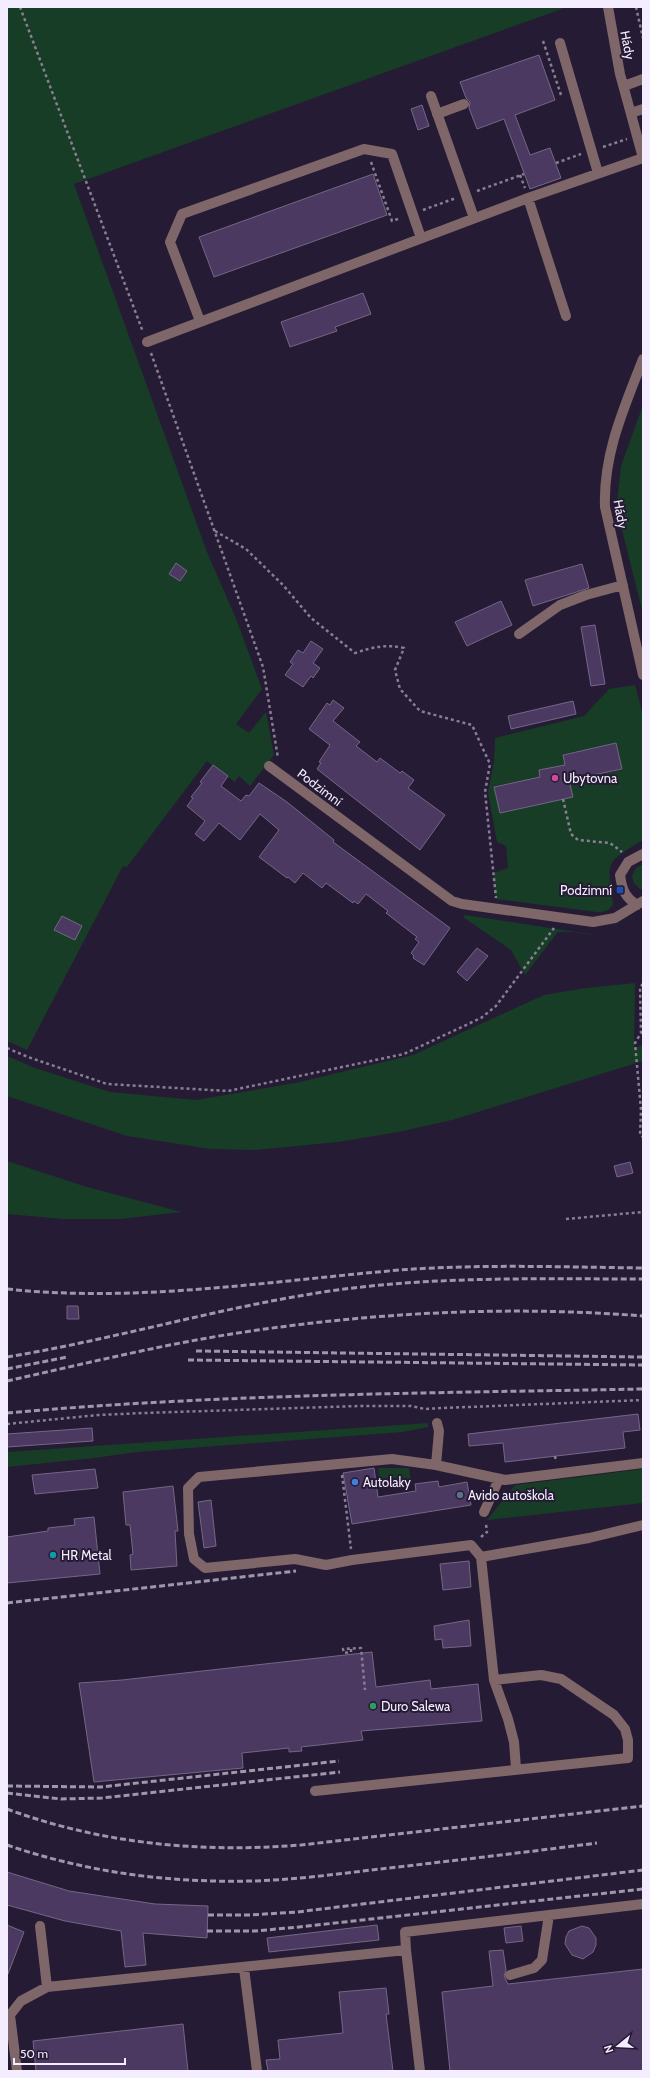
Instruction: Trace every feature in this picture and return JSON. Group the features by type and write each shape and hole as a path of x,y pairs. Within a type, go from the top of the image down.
{"street":[{"name":"Hády","path":"608,7 615,51 643,158"},
{"path":"560,43 598,173"},
{"path":"624,86 643,79"},
{"path":"431,96 474,218"},
{"path":"437,114 464,104"},
{"path":"631,113 643,109"},
{"path":"200,322 170,242 182,214 366,149 392,154 421,238"},
{"path":"147,342 474,218 643,158"},
{"path":"528,198 566,316"},
{"name":"Hády","path":"643,359 616,426 606,468 604,486 605,507 643,675"},
{"path":"519,634 560,605 586,594 623,585"},
{"name":"Podzimní","path":"269,766 452,901 497,904 593,922 615,918 640,903"},
{"name":"Podzimní","path":"640,903 627,898 622,890 620,875 628,862 643,854"},
{"path":"436,1465 439,1431 437,1423"},
{"path":"516,1768 514,1742 508,1719 494,1680 481,1557 471,1545 352,1560 326,1565 295,1559 205,1568 194,1559 189,1534 188,1488 199,1477 392,1459 436,1465 499,1479 643,1463"},
{"path":"484,1512 499,1479"},
{"path":"481,1557 589,1538 643,1525"},
{"path":"315,1791 516,1768 628,1758 628,1740 625,1729 614,1715 561,1680 541,1675 494,1680"},
{"path":"420,2071 404,1932 643,1904"},
{"path":"510,1975 534,1968 542,1960 549,1915"},
{"path":"40,1926 47,1987"},
{"path":"17,2071 10,2015 21,2001 47,1987 244,1968 406,1950"},
{"path":"244,1968 257,2071"}],"path":[{"path":"20,7 147,342 263,667 281,774"},
{"path":"636,7 643,38"},
{"path":"366,149 392,221 524,174"},
{"path":"214,531 246,549 283,585 311,618 355,653 375,646 392,645 404,648 394,670 400,689 420,711 472,725 490,764 485,792 497,904"},
{"path":"563,799 571,834 578,840 613,844 624,854 619,857"},
{"path":"490,899 497,904"},
{"path":"7,1048 28,1057 107,1084 228,1091 404,1054 481,1018 496,1006 556,925 548,924"},
{"path":"643,984 640,987 641,1033 635,1045 640,1107 640,1135 643,1137"},
{"path":"566,1219 643,1212"},
{"path":"7,1424 98,1415 144,1413 359,1406 411,1406 425,1409 643,1400"},
{"path":"340,1464 350,1542"},
{"path":"350,1649 361,1648 365,1690"}],"green space":[{"path":"7,7 567,7 74,184 207,552 237,621 262,689 236,724 249,733 266,712 274,755 250,786 239,776 235,782 207,761 127,867 123,866 27,1050 7,1041"},
{"path":"643,405 643,614 619,518 617,502 621,466"},
{"path":"635,685 643,715 643,840 621,854 612,864 610,879 612,906 606,911 597,912 496,899 493,873 508,868 506,846 497,842 488,792 494,762 495,738 584,716 609,689","holes":["616,743 622,770 569,780 573,797 500,813 494,786 540,777 539,770 565,765 563,754"]},
{"path":"643,864 643,889 640,889 634,883 632,876 636,868"},
{"path":"465,915 596,935 570,932 557,933 525,975 511,950 463,917"},
{"path":"635,983 634,1048 643,1045 643,1061 452,1120 398,1132 338,1142 255,1150 211,1149 127,1136 7,1096 7,1056 35,1068 110,1092 196,1100 295,1083 413,1055 544,995 586,988"},
{"path":"7,1161 87,1187 182,1212 120,1219 63,1219 7,1214"},
{"path":"428,1423 428,1427 403,1432 137,1452 7,1467 7,1452"},
{"path":"378,1468 409,1468 411,1482 381,1489"},
{"path":"643,1469 643,1503 487,1520 515,1485"}],"building":[{"path":"539,55 555,100 515,115 530,155 550,148 561,178 530,189 504,119 477,129 469,108 470,102 466,98 460,82"},
{"path":"422,105 429,126 418,130 411,109"},
{"path":"373,174 387,215 214,277 199,237"},
{"path":"363,293 371,314 335,327 337,331 290,347 281,322"},
{"path":"176,563 187,571 180,581 169,574"},
{"path":"582,564 589,588 533,606 525,580"},
{"path":"501,601 512,625 467,646 455,622"},
{"path":"595,625 605,684 591,686 581,627"},
{"path":"311,641 323,649 313,663 320,668 313,678 311,676 303,687 285,675 293,664 290,662 298,650 303,653"},
{"path":"333,700 344,708 333,721 360,742 356,746 377,762 380,758 400,773 402,771 414,780 408,788 445,815 420,850 317,769 321,763 319,762 330,745 309,729 327,703 330,705"},
{"path":"573,701 576,714 511,729 508,716"},
{"name":"Ubytovna","path":"616,743 622,769 569,780 573,797 500,813 494,787 540,777 539,770 565,765 563,755"},
{"path":"213,765 228,776 221,786 241,801 246,795 249,796 259,783 287,802 334,840 333,842 450,928 424,965 413,958 414,956 411,953 419,942 415,939 417,937 386,913 388,911 366,894 358,904 354,901 353,903 326,883 322,888 303,873 295,883 259,857 279,830 260,814 240,840 219,823 204,841 195,834 205,821 187,806 193,798 191,797 202,783 200,782"},
{"path":"62,916 82,926 75,940 54,930"},
{"path":"477,948 488,956 467,981 457,972"},
{"path":"630,1162 633,1173 617,1177 614,1166"},
{"path":"67,1306 78,1306 79,1319 67,1319"},
{"path":"638,1414 640,1430 623,1432 625,1448 505,1462 503,1443 469,1446 468,1434"},
{"path":"92,1428 93,1441 7,1447 7,1434"},
{"path":"374,1468 378,1497 416,1491 415,1484 438,1481 439,1487 467,1482 471,1505 352,1524 343,1473"},
{"path":"95,1469 98,1488 35,1494 32,1475"},
{"path":"173,1486 178,1531 175,1531 177,1566 131,1570 130,1555 133,1554 130,1525 126,1525 123,1492"},
{"path":"211,1500 216,1546 204,1548 198,1502"},
{"name":"HR Metal","path":"94,1517 100,1574 7,1583 7,1537 48,1531 48,1528 75,1525 74,1519"},
{"path":"469,1561 471,1587 443,1590 440,1564"},
{"path":"469,1620 471,1646 443,1648 442,1639 435,1640 434,1626"},
{"path":"372,1652 376,1687 430,1680 431,1689 478,1684 482,1721 361,1731 363,1740 301,1747 302,1751 289,1752 289,1748 242,1753 243,1768 94,1782 79,1683 122,1680"},
{"path":"7,1872 69,1891 155,1904 208,1906 207,1938 143,1933 146,1965 125,1967 121,1931 65,1921 7,1905"},
{"path":"7,1925 24,1932 8,1974 7,1974"},
{"path":"377,1925 379,1940 269,1952 267,1938"},
{"path":"521,1926 523,1941 506,1943 504,1928"},
{"path":"582,1926 589,1928 596,1938 596,1945 593,1952 583,1959 572,1955 565,1944 569,1931"},
{"path":"503,1950 506,1970 504,1976 508,1984 643,1969 643,2071 450,2071 442,1992 493,1986 489,1951"},
{"path":"386,1988 389,2014 386,2014 393,2071 268,2071 266,2060 280,2059 278,2040 343,2033 339,1992"},
{"path":"183,2024 188,2071 36,2071 33,2041"}],"railway":[{"path":"7,1289 56,1293 154,1292 253,1285 430,1268 521,1266 643,1268"},
{"path":"7,1357 48,1350 209,1314 289,1298 369,1286 486,1279 643,1279"},
{"path":"7,1381 170,1345 277,1327 329,1321 381,1316 486,1311 538,1311 643,1316"},
{"path":"196,1351 643,1357"},
{"path":"7,1369 67,1357"},
{"path":"188,1360 643,1365"},
{"path":"7,1413 166,1402 325,1395 643,1389"},
{"path":"7,1603 296,1571"},
{"path":"7,1786 101,1787 339,1761"},
{"path":"7,1793 61,1799 102,1798 340,1772"},
{"path":"7,1809 79,1831 115,1838 152,1843 226,1848 301,1845 643,1806"},
{"path":"7,1845 67,1862 127,1874 189,1880 251,1881 303,1878 597,1843"},
{"path":"208,1915 250,1915 297,1912 643,1870"},
{"path":"207,1931 255,1931 299,1927 643,1889"}],"place":[{"name":"Ubytovna","path":"555,778"},
{"name":"Podzimní","path":"620,890"},
{"name":"Autolaky","path":"355,1482"},
{"name":"Avido autoškola","path":"460,1495"},
{"name":"HR Metal","path":"53,1555"},
{"name":"Duro Salewa","path":"373,1706"}]}
